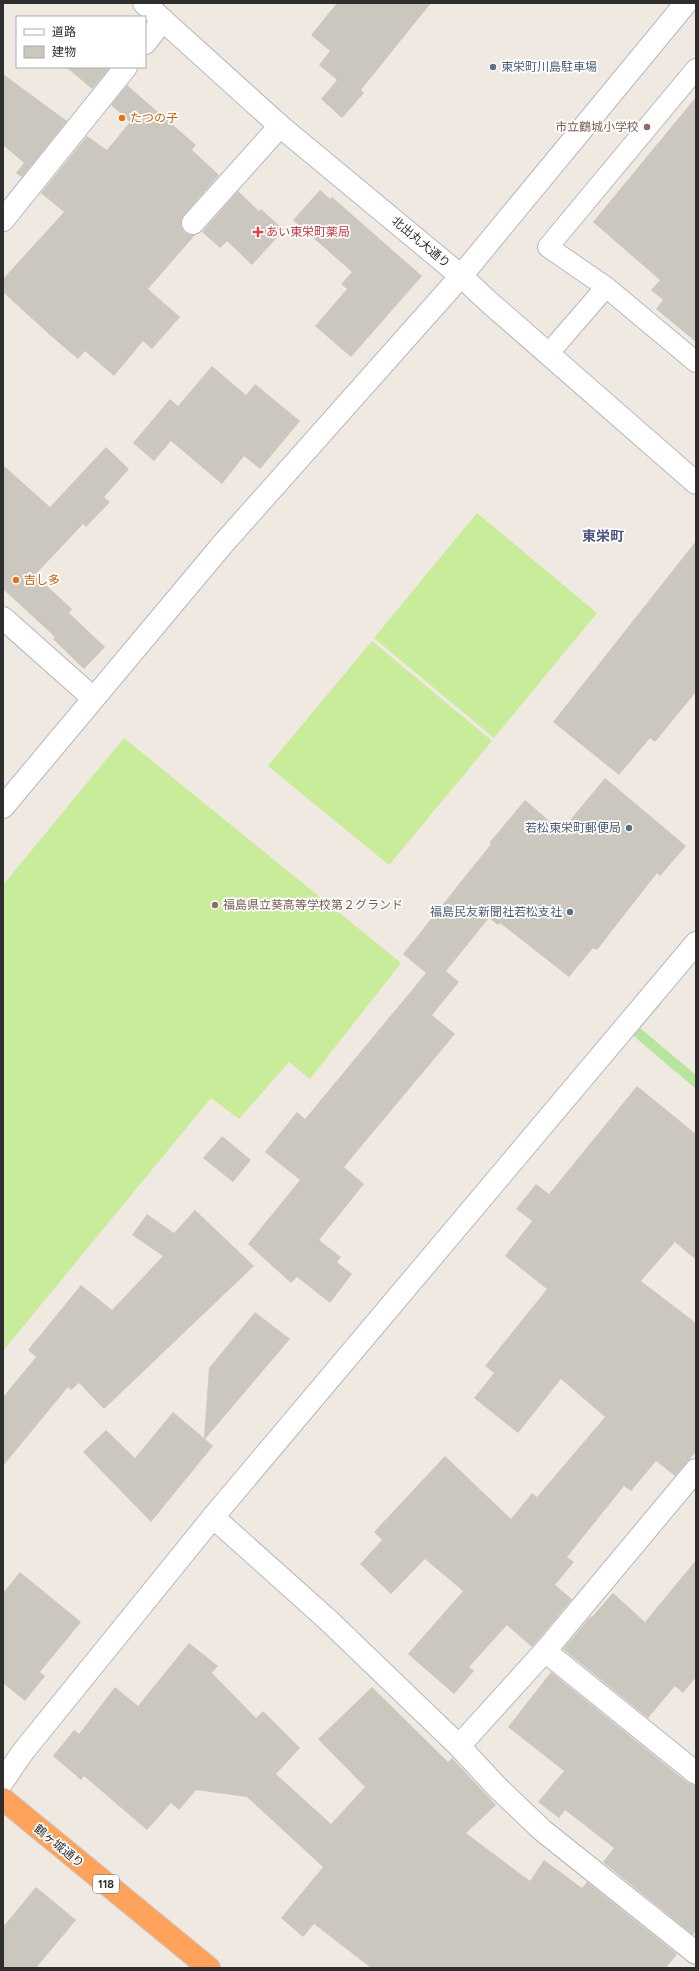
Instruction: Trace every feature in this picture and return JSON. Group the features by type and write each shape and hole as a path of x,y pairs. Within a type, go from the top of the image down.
{"highway":[{"name":"鶴ヶ城通り","path":"3,1799 209,1968"}],"street":[{"name":"北出丸大通り","path":"144,3 280,126 461,276 548,354 694,479"},
{"path":"3,807 222,545 461,276 686,3"},
{"path":"146,42 163,20"},
{"path":"3,220 125,68"},
{"path":"193,223 280,126"},
{"path":"3,618 93,698"},
{"path":"3,1781 22,1753 213,1517 696,943"},
{"path":"459,1746 545,1651 696,1470"},
{"path":"213,1517 328,1620 459,1746 497,1787 542,1830 696,1953"},
{"path":"545,1651 696,1773"}],"lane":[{"path":"696,69 548,248 606,287 696,362"},
{"path":"548,354 606,287"}],"green space":[{"path":"477,513 597,613 494,738 374,638"},
{"path":"372,641 492,741 389,865 268,766"},
{"path":"124,738 401,963 310,1079 289,1062 239,1119 211,1098 3,1351 3,885"},
{"path":"655,999 661,1004 640,1028 696,1075 696,1089 628,1031"}],"building":[{"path":"337,3 431,3 361,90 364,93 342,118 321,99 337,80 319,65 330,51 311,35"},
{"path":"67,68 108,68 109,69 92,89"},
{"path":"3,74 67,121 22,177 16,173 24,163 3,145"},
{"path":"127,85 196,145 192,150 219,175 181,220 181,226 184,232 190,235 195,235 148,289 180,317 152,349 143,341 114,376 85,351 78,359 52,337 3,292 3,279 64,212 41,193 87,136 107,150 130,122 111,105"},
{"path":"696,97 696,342 656,309 663,300 651,290 660,280 593,222"},
{"path":"320,190 330,199 332,197 422,276 351,357 315,326 347,289 341,284 352,272 293,220"},
{"path":"238,191 259,211 261,209 284,230 252,265 227,241 220,248 202,232"},
{"path":"212,366 246,395 255,384 300,421 260,469 244,456 222,484 171,441 154,461 133,443 170,399 178,406"},
{"path":"106,447 129,469 104,497 110,502 86,527 83,524 35,575 72,609 69,613 105,647 84,669 53,639 55,637 3,589 3,465 50,507"},
{"path":"696,541 696,692 655,742 650,738 619,775 553,722"},
{"path":"605,778 686,846 660,876 657,873 597,950 593,948 569,977 500,923 498,925 489,918 446,971 459,982 432,1015 455,1034 344,1167 364,1184 319,1240 341,1257 337,1262 352,1274 330,1303 297,1277 291,1283 248,1244 300,1180 265,1152 297,1112 305,1119 426,973 403,954 491,844 489,843 525,800 561,831"},
{"path":"637,1086 696,1134 696,1260 675,1242 641,1281 696,1323 696,1452 675,1476 656,1461 631,1491 624,1486 567,1557 574,1562 555,1585 572,1599 532,1647 507,1625 469,1667 474,1671 454,1694 408,1654 463,1591 425,1559 391,1594 360,1564 382,1540 374,1532 445,1456 511,1519 532,1493 537,1497 605,1417 561,1379 518,1433 474,1398 494,1373 485,1366 547,1289 505,1256 532,1221 516,1209 536,1184 549,1194"},
{"path":"222,1136 251,1160 233,1182 203,1158"},
{"path":"195,1210 254,1266 104,1409 79,1383 71,1390 68,1387 3,1466 3,1397 36,1357 28,1350 81,1285 112,1310 163,1256 132,1235 147,1214 174,1233"},
{"path":"255,1312 290,1339 205,1439 213,1446 151,1522 83,1452 106,1430 135,1458 173,1412 204,1438 209,1368"},
{"path":"696,1560 696,1677 683,1693 675,1686 648,1718 563,1649 613,1593 645,1622"},
{"path":"20,1572 81,1622 40,1672 45,1676 25,1701 3,1683 3,1593"},
{"path":"189,1643 218,1666 212,1673 256,1718 263,1711 300,1748 276,1774 331,1824 365,1787 318,1739 372,1687 448,1762 452,1758 496,1805 466,1833 530,1881 544,1860 582,1888 587,1882 677,1954 666,1968 371,1968 314,1924 303,1937 281,1918 323,1867 247,1797 196,1790 179,1810 171,1803 147,1830 84,1776 81,1780 53,1756 74,1730 79,1734 115,1687 138,1706"},
{"path":"551,1672 688,1783 696,1785 696,1931 693,1935 603,1862 614,1848 565,1810 559,1818 538,1802 564,1771 508,1727"},
{"path":"36,1887 76,1920 36,1968 3,1968 3,1927"}],"place":[{"name":"東栄町川島駐車場","path":"493,67"},
{"name":"たつの子","path":"122,118"},
{"name":"市立鶴城小学校","path":"647,127"},
{"name":"あい東栄町薬局","path":"258,232"},
{"name":"吉し多","path":"16,580"},
{"name":"若松東栄町郵便局","path":"629,828"},
{"name":"福島県立葵高等学校第２グランド","path":"215,905"},
{"name":"福島民友新聞社若松支社","path":"570,912"}],"district":[{"name":"東栄町","path":"603,536"}]}
